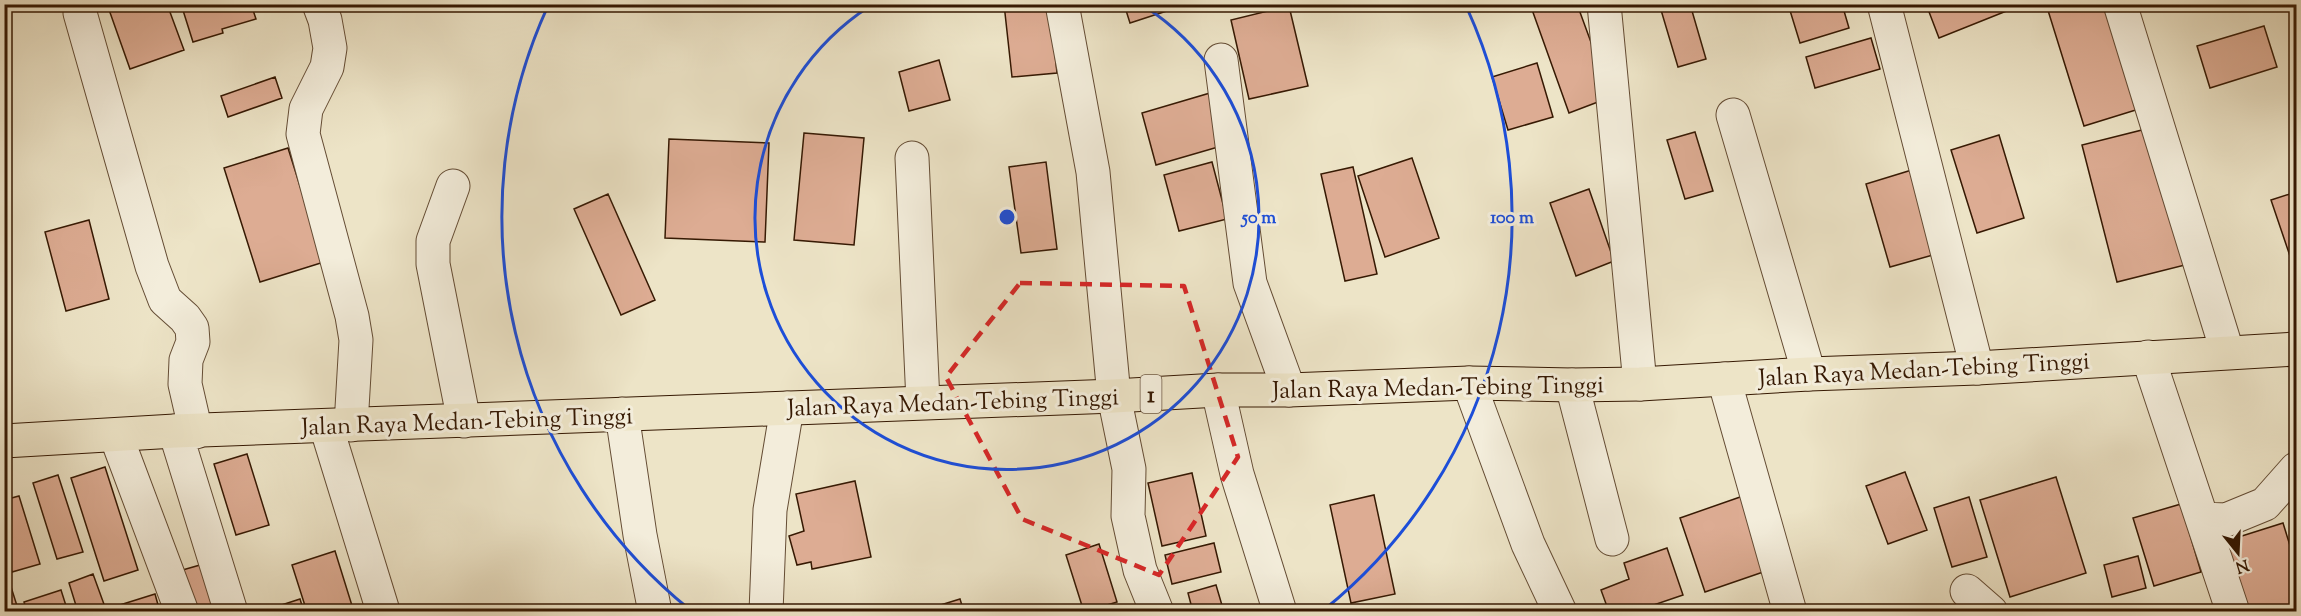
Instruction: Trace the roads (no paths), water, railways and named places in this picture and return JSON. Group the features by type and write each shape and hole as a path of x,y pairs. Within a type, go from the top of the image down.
{"highway":[{"name":"Jalan Raya Medan-Tebing Tinggi","path":"4,441 1218,390 1289,390 1469,383 1640,384 1809,374 1977,368 2296,348"}],"street":[{"path":"319,4 325,20 330,48 327,67 306,109 303,134 352,316 356,340 338,426 383,611"},
{"path":"1062,4 1093,172 1114,396 1129,469 1128,516 1140,570 1157,612"},
{"path":"1604,4 1640,384"},
{"path":"1884,4 1977,368"},
{"path":"2120,4 2227,351"},
{"path":"80,13 152,266 165,300 185,318 192,328 193,342 186,360 184,384 185,432 231,612"},
{"path":"1221,60 1250,283 1289,390"},
{"path":"1733,115 1809,374"},
{"path":"912,158 923,402"},
{"path":"453,186 434,241 433,264 464,421"},
{"path":"2148,357 2233,612"},
{"path":"1724,379 1790,612"},
{"path":"1469,383 1528,544 1560,612"},
{"path":"1572,385 1612,539"},
{"path":"1218,390 1237,474 1280,612"},
{"path":"766,612 770,510 787,408"},
{"path":"622,414 640,535 655,612"},
{"path":"116,436 182,612"},
{"path":"2202,519 2226,520 2265,504 2296,469"}]}
